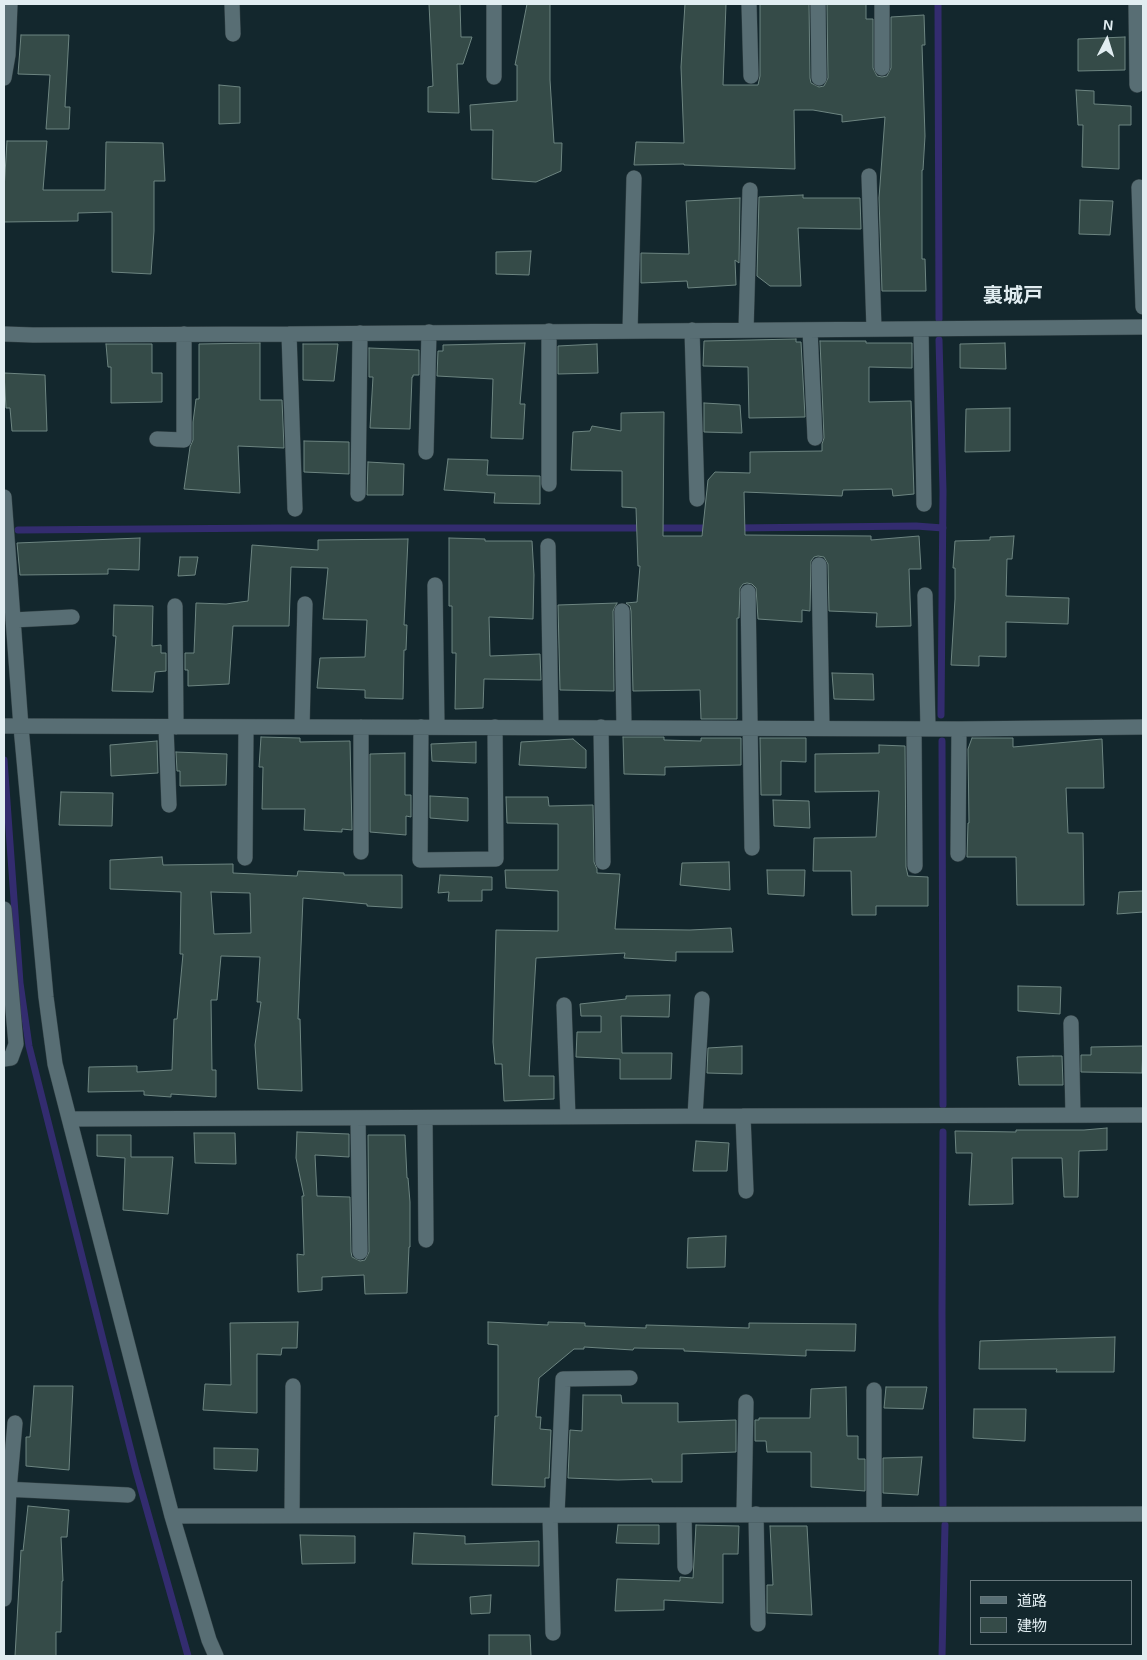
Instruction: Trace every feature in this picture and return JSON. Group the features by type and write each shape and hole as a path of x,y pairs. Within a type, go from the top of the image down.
{"street":[{"path":"4,78 8,55 10,4"},
{"path":"232,4 233,34"},
{"path":"494,4 494,76"},
{"path":"749,4 751,76"},
{"path":"818,4 819,78"},
{"path":"882,4 882,68"},
{"path":"1136,4 1138,85"},
{"path":"869,176 874,329"},
{"path":"630,331 634,178"},
{"path":"1139,187 1143,307"},
{"path":"746,330 750,190"},
{"path":"4,334 289,334 1143,327"},
{"path":"921,329 924,504"},
{"path":"692,330 697,499"},
{"path":"810,330 815,438"},
{"path":"426,452 430,332"},
{"path":"549,332 549,484"},
{"path":"358,494 360,333"},
{"path":"157,439 184,440 184,334"},
{"path":"289,334 294,509"},
{"path":"4,497 21,727 46,997 55,1064 172,1516 209,1640 216,1656"},
{"path":"548,546 551,727"},
{"path":"819,565 822,728"},
{"path":"435,585 436,727"},
{"path":"748,592 752,848"},
{"path":"915,866 925,595"},
{"path":"302,727 305,604"},
{"path":"169,805 175,606"},
{"path":"622,611 624,727"},
{"path":"13,620 72,617"},
{"path":"4,726 921,729 1143,727"},
{"path":"245,858 246,727"},
{"path":"361,727 361,852"},
{"path":"421,727 420,860 496,859 495,727"},
{"path":"601,727 602,862"},
{"path":"958,854 959,729"},
{"path":"4,909 16,1044 11,1058 4,1059"},
{"path":"695,1116 702,999"},
{"path":"564,1005 568,1117"},
{"path":"1071,1023 1073,1115"},
{"path":"70,1120 1143,1115"},
{"path":"744,1116 746,1191"},
{"path":"358,1118 360,1252"},
{"path":"425,1118 426,1240"},
{"path":"553,1633 554,1515 563,1379 630,1378"},
{"path":"292,1515 293,1386"},
{"path":"874,1390 874,1514"},
{"path":"746,1402 750,1514 758,1624"},
{"path":"4,1599 7,1490 15,1423"},
{"path":"7,1490 128,1495"},
{"path":"684,1514 684,1567"},
{"path":"172,1516 1143,1514"}],"building":[{"path":"429,4 460,4 461,37 472,37 463,64 457,64 459,113 428,112 428,87 433,86"},
{"path":"527,4 550,4 550,80 554,143 562,143 561,171 536,182 492,179 493,130 471,130 470,105 517,101 517,65 515,65"},
{"path":"685,4 726,4 723,85 758,85 760,76 760,4 809,4 810,78 811,83 819,87 824,86 828,78 827,4 866,4 866,19 873,19 873,68 877,76 882,77 887,76 891,68 891,17 924,15 925,45 922,45 925,136 922,170 922,259 925,259 926,291 882,291 879,198 885,117 842,122 842,115 813,110 794,110 795,169 684,164 634,165 636,142 684,143 681,67"},
{"path":"21,35 69,35 65,107 70,107 69,129 46,129 50,75 18,74"},
{"path":"1125,37 1125,70 1078,71 1078,39"},
{"path":"219,85 240,87 240,123 219,124"},
{"path":"1076,90 1094,91 1094,104 1131,106 1131,125 1119,125 1119,169 1082,167 1083,125 1078,125"},
{"path":"7,141 47,141 43,190 105,190 106,142 163,143 165,181 154,181 154,231 151,274 112,272 112,212 78,213 78,221 4,222"},
{"path":"803,195 803,198 860,198 861,229 798,228 801,286 770,286 757,276 759,197"},
{"path":"740,198 739,263 735,260 736,285 688,288 687,281 641,283 641,253 689,254 686,201"},
{"path":"1080,200 1113,201 1110,235 1079,234"},
{"path":"531,251 529,275 496,274 496,252"},
{"path":"796,339 796,342 801,342 805,417 749,418 748,367 703,366 704,341"},
{"path":"820,341 912,343 912,368 869,367 869,402 911,401 914,494 893,496 892,489 843,490 842,496 744,492 745,535 871,536 871,540 919,536 921,569 909,569 911,626 876,627 877,613 829,611 828,564 824,557 818,556 814,557 811,561 810,611 802,610 802,622 758,619 756,588 752,584 747,583 743,584 740,588 739,618 737,618 737,719 701,719 700,690 633,691 631,611 630,606 626,603 637,602 640,566 638,566 636,508 622,507 622,471 571,470 573,432 590,431 592,426 621,431 621,413 664,412 663,536 702,536 708,480 715,472 750,473 750,452 822,451 824,438"},
{"path":"260,343 260,400 282,400 284,448 238,446 240,493 184,489 190,447 193,440 196,399 199,399 199,344"},
{"path":"525,343 520,404 525,404 523,439 491,438 493,379 437,376 438,351 443,351 443,345"},
{"path":"1005,343 1006,369 960,368 960,344"},
{"path":"106,344 152,344 152,373 162,373 162,402 111,403 111,367 108,367"},
{"path":"303,344 338,344 334,381 303,380"},
{"path":"597,344 598,373 558,374 558,346"},
{"path":"369,348 419,350 419,375 413,375 412,377 410,429 370,428 373,377 369,377"},
{"path":"4,373 45,375 47,431 12,431 10,408 6,408"},
{"path":"704,403 740,405 742,433 704,432"},
{"path":"1010,408 1010,451 965,452 966,409"},
{"path":"304,441 349,442 349,474 304,472"},
{"path":"448,459 488,460 487,475 540,476 540,504 494,503 495,493 444,490"},
{"path":"368,462 404,464 403,495 367,495"},
{"path":"1014,536 1012,559 1007,559 1006,596 1069,598 1068,624 1006,622 1006,657 979,656 979,666 951,665 955,599 955,568 953,568 955,541 990,540 990,537"},
{"path":"140,538 139,570 108,569 108,574 20,575 17,543"},
{"path":"449,538 485,539 485,541 532,541 534,575 533,619 489,617 490,656 540,654 541,680 484,679 483,708 455,709 456,653 452,653 452,606 449,606"},
{"path":"408,539 404,625 407,625 406,650 404,650 403,699 365,698 365,690 317,688 320,658 365,657 367,620 323,619 328,568 291,567 289,626 233,626 229,684 188,686 188,670 185,670 185,653 194,653 196,603 226,604 248,601 252,545 318,550 318,540"},
{"path":"180,557 198,557 195,575 178,576"},
{"path":"617,603 613,611 614,691 560,690 558,605"},
{"path":"114,605 153,606 152,646 161,645 161,653 166,653 166,671 155,672 153,692 112,691 116,636 113,636"},
{"path":"832,673 873,674 874,700 834,699"},
{"path":"261,737 300,738 300,742 350,741 352,830 342,829 342,832 304,830 305,809 262,809 263,767 259,767"},
{"path":"623,737 664,737 664,740 701,741 701,738 741,738 741,765 665,767 665,775 624,774"},
{"path":"760,738 806,738 806,762 781,761 781,795 761,795"},
{"path":"972,738 1013,738 1013,747 1102,739 1104,788 1066,788 1068,833 1083,833 1084,905 1017,905 1016,857 967,857 969,823 968,749"},
{"path":"573,739 586,750 586,768 519,765 521,742"},
{"path":"157,741 158,773 111,776 110,745"},
{"path":"476,742 476,763 432,761 431,744"},
{"path":"879,745 905,746 906,867 908,876 928,877 928,906 876,906 876,915 852,915 851,871 813,871 814,838 876,837 879,791 815,792 815,754 879,753"},
{"path":"176,752 227,754 226,785 180,786 180,771 177,771"},
{"path":"405,753 405,795 411,795 411,817 406,816 406,835 370,832 370,754"},
{"path":"61,792 113,793 112,826 59,825"},
{"path":"430,796 468,798 468,821 430,818"},
{"path":"506,797 548,797 549,806 593,805 594,862 597,873 620,874 615,929 690,930 731,928 733,952 676,952 676,961 624,958 625,953 536,958 529,1076 554,1076 554,1099 504,1101 502,1064 495,1064 493,1042 496,930 558,931 558,891 506,888 505,870 558,870 558,824 507,823"},
{"path":"773,800 809,801 810,828 774,826"},
{"path":"162,857 163,865 233,864 233,873 297,876 298,871 344,873 344,875 402,875 402,908 367,906 367,904 303,898 298,1019 300,1019 302,1091 258,1089 255,1045 261,1002 257,1002 260,957 221,956 217,1000 211,1000 212,1070 216,1070 216,1097 171,1094 171,1097 144,1095 144,1091 88,1092 89,1067 137,1066 137,1072 172,1070 174,1019 177,1019 183,954 180,954 181,892 110,889 110,860","holes":["211,892 250,893 251,933 214,934"]},
{"path":"729,862 730,890 680,885 682,863"},
{"path":"767,870 805,870 804,896 768,894"},
{"path":"440,875 492,877 492,890 482,890 482,901 448,901 449,892 438,893"},
{"path":"1143,891 1143,912 1117,914 1119,892"},
{"path":"1018,986 1061,987 1060,1014 1018,1011"},
{"path":"670,995 669,1017 621,1016 622,1053 672,1053 671,1079 620,1079 620,1059 576,1057 577,1032 601,1032 601,1016 581,1016 580,1004 626,999 626,996"},
{"path":"742,1046 742,1074 707,1073 708,1048"},
{"path":"1143,1046 1142,1073 1081,1072 1081,1055 1091,1055 1091,1047"},
{"path":"1062,1056 1063,1085 1019,1085 1017,1057"},
{"path":"1107,1128 1107,1150 1079,1151 1078,1197 1064,1197 1062,1158 1012,1158 1013,1204 969,1205 972,1153 956,1153 955,1131 1016,1132 1016,1130"},
{"path":"297,1132 349,1134 349,1157 315,1155 317,1196 350,1197 351,1252 352,1257 360,1261 365,1260 369,1252 368,1135 405,1135 410,1202 407,1293 365,1294 364,1275 322,1277 322,1290 298,1292 297,1254 304,1255 302,1196 304,1196 296,1158"},
{"path":"194,1133 235,1133 236,1164 195,1163"},
{"path":"97,1135 131,1135 131,1157 173,1157 168,1214 123,1210 125,1158 97,1156"},
{"path":"696,1141 729,1143 727,1171 693,1171"},
{"path":"726,1236 725,1267 687,1268 688,1238"},
{"path":"298,1322 297,1348 282,1348 281,1355 257,1354 257,1413 203,1410 205,1384 231,1385 230,1323"},
{"path":"488,1322 548,1325 548,1322 585,1323 585,1326 646,1328 646,1325 749,1328 749,1323 856,1324 855,1351 806,1350 806,1356 684,1351 684,1349 634,1348 633,1350 584,1347 584,1349 574,1349 539,1378 536,1417 541,1417 540,1429 551,1430 549,1478 545,1478 545,1487 492,1485 495,1416 498,1416 498,1345 488,1344"},
{"path":"1115,1337 1114,1372 1056,1372 1057,1369 979,1369 980,1341"},
{"path":"34,1386 73,1386 69,1470 26,1466 26,1437 30,1437"},
{"path":"846,1387 847,1436 858,1436 858,1459 865,1459 865,1491 811,1487 811,1452 767,1452 766,1441 755,1441 755,1420 759,1420 759,1418 810,1418 811,1389"},
{"path":"886,1387 927,1387 923,1409 884,1408"},
{"path":"583,1395 621,1395 622,1403 678,1403 678,1422 736,1420 736,1452 682,1454 682,1482 652,1482 652,1479 568,1478 570,1430 582,1431"},
{"path":"974,1409 1026,1409 1025,1441 973,1438"},
{"path":"214,1448 258,1449 257,1471 214,1469"},
{"path":"922,1457 918,1495 883,1493 883,1458"},
{"path":"28,1506 69,1510 67,1537 61,1537 63,1581 61,1632 56,1632 56,1656 15,1656 21,1550 23,1551"},
{"path":"618,1525 659,1525 659,1544 616,1543"},
{"path":"696,1525 739,1526 738,1554 723,1554 723,1603 664,1600 664,1610 615,1611 617,1579 680,1581 680,1577 693,1578"},
{"path":"770,1526 807,1526 812,1615 767,1613 767,1585 773,1585"},
{"path":"414,1533 465,1536 465,1544 539,1541 539,1566 412,1564"},
{"path":"300,1535 355,1536 355,1563 302,1564"},
{"path":"491,1595 490,1613 471,1614 470,1597"},
{"path":"489,1635 530,1635 531,1656 489,1656"}],"waterway":[{"path":"938,4 939,319"},
{"path":"939,340 943,491 941,715"},
{"path":"736,528 916,526 943,528"},
{"path":"18,530 645,528"},
{"path":"656,528 710,528"},
{"path":"942,741 943,1105"},
{"path":"4,760 20,983 29,1046 136,1471 188,1656"},
{"path":"943,1132 943,1506"},
{"path":"942,1656 945,1525"}],"district":[{"name":"裏城戸","path":"1013,296"}]}
